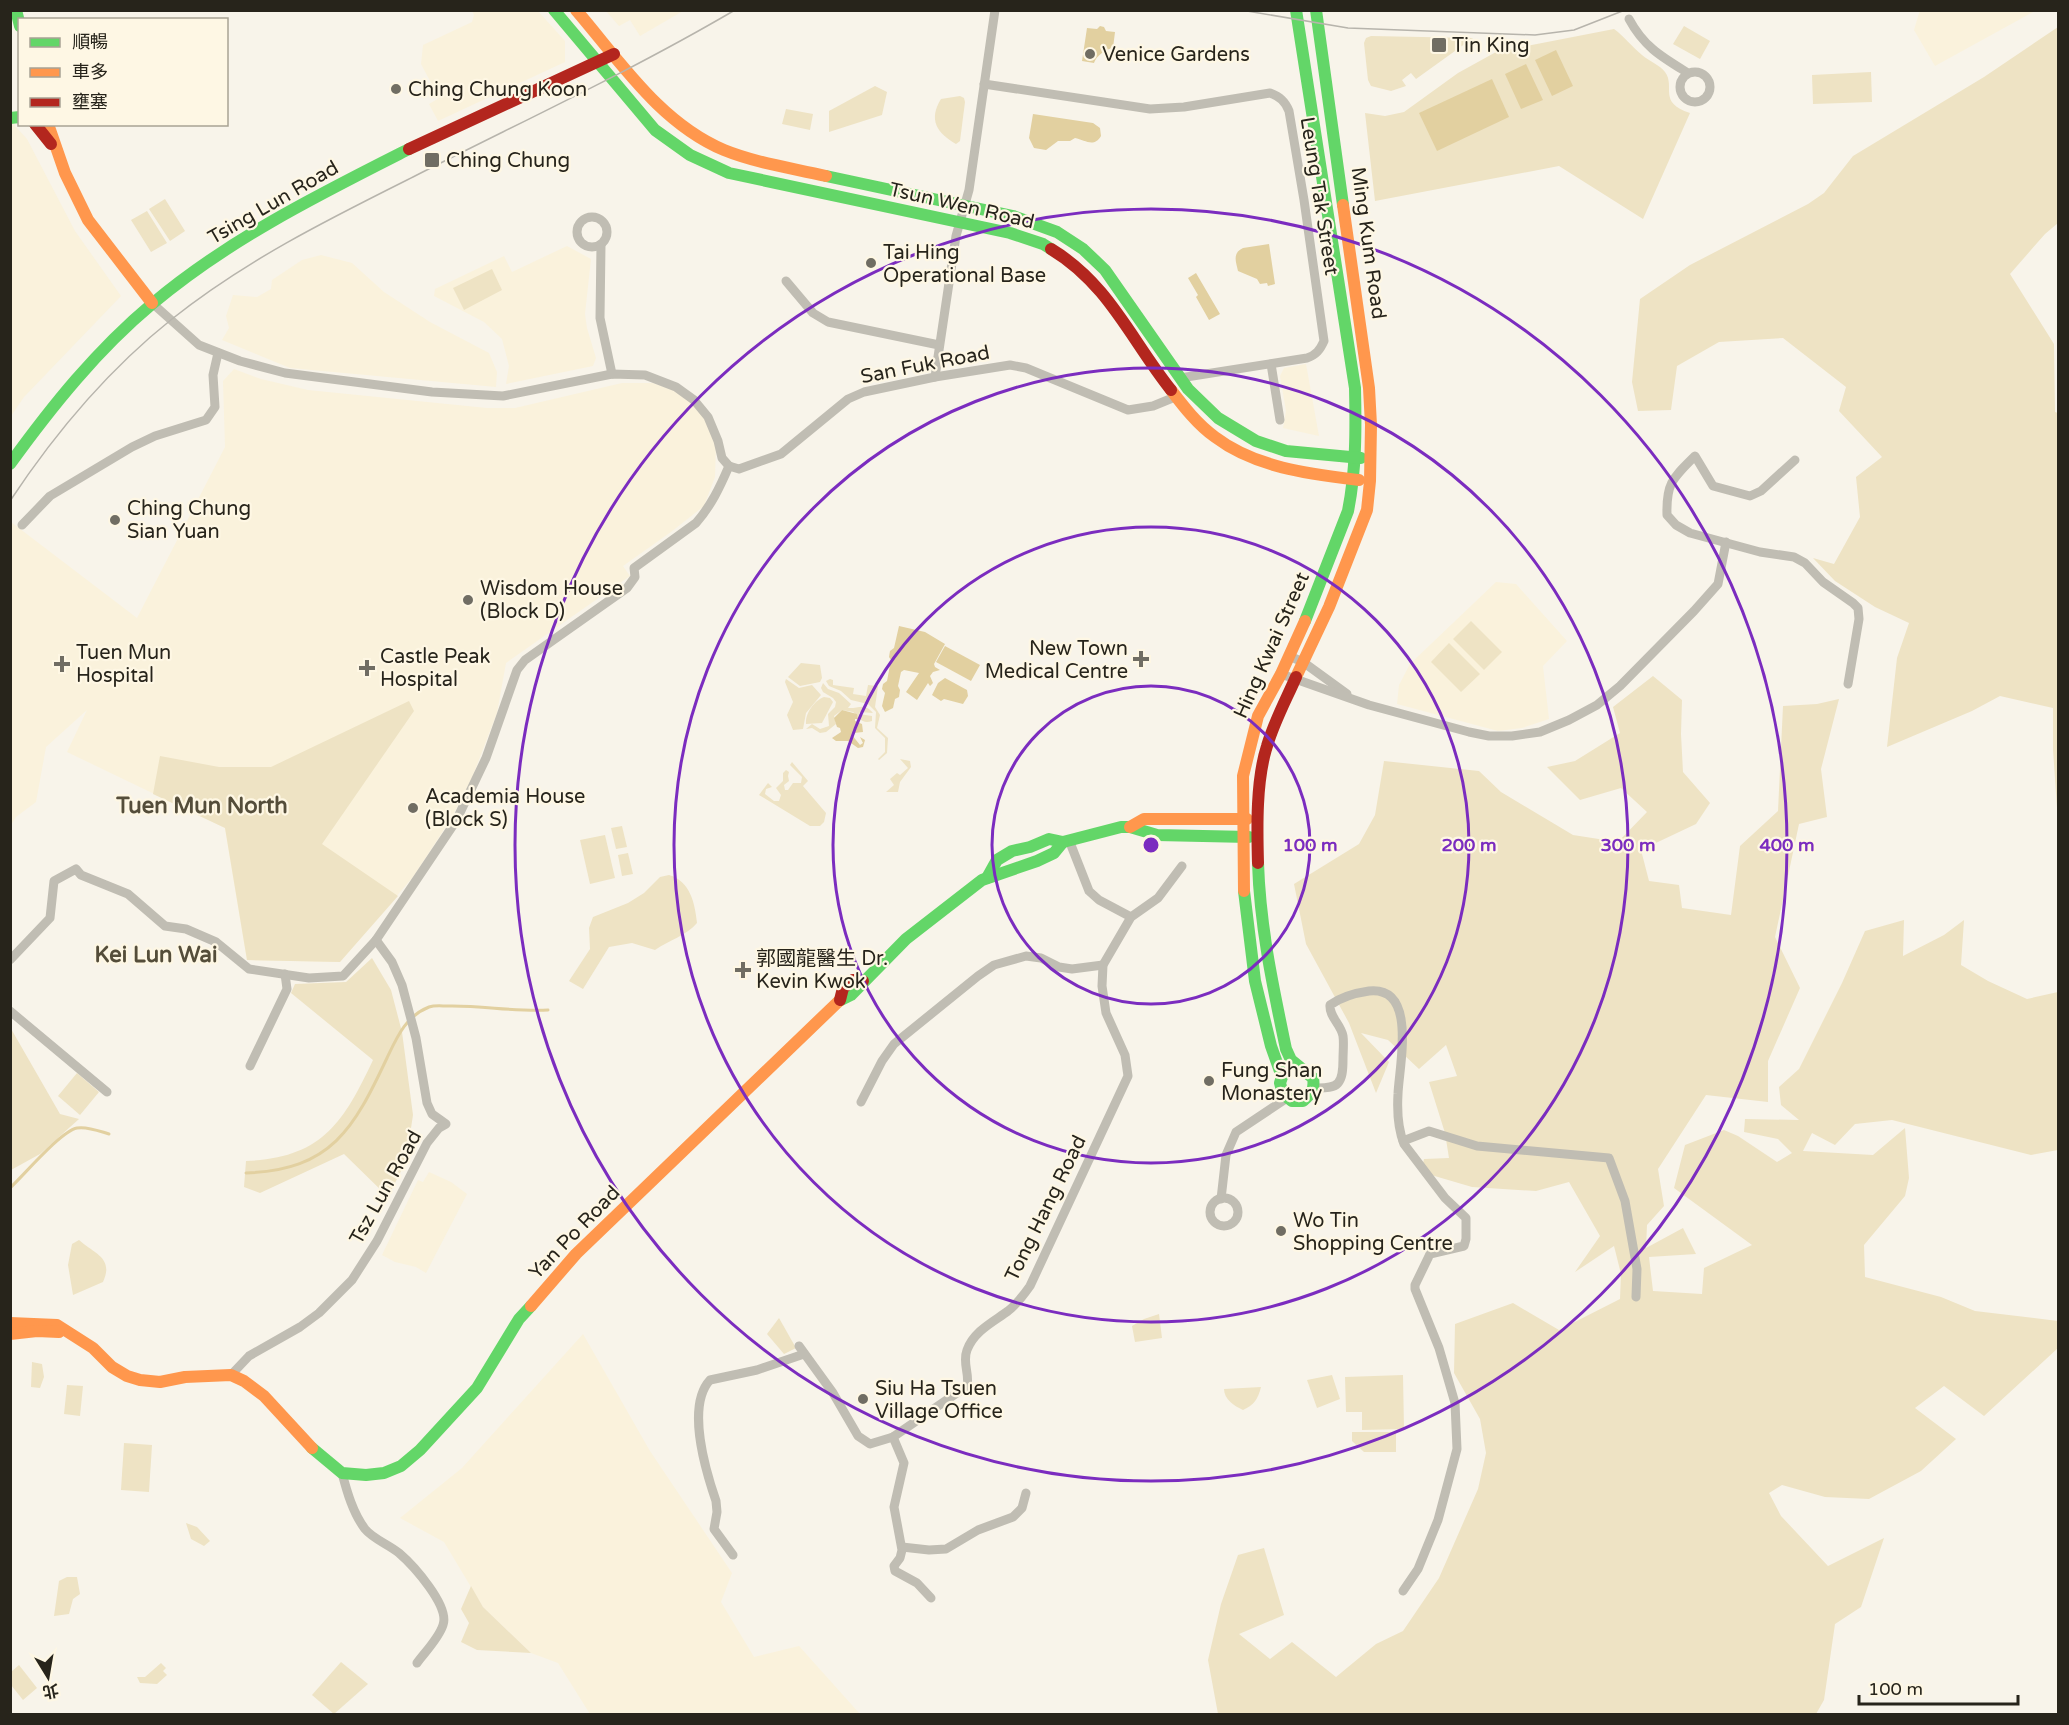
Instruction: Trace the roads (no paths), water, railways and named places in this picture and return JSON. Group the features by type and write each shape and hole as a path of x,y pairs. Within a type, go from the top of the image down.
{"street":[{"name":"Tsun Wen Road","path":"554,10 655,129 672,143 709,165 763,182 1028,238 1047,245 1071,260 1093,280 1175,397 1207,431 1243,455 1285,469 1370,481"},
{"name":"Tsun Wen Road","path":"576,10 668,116 700,139 717,148 754,160 1028,220 1057,232 1083,249 1100,264 1197,400 1229,427 1256,441 1302,453 1354,458 1371,457"},
{"path":"935,377 960,223 969,190 995,10"},
{"name":"Ming Kum Road","path":"1296,10 1355,388 1356,426 1352,479"},
{"name":"Ming Kum Road","path":"1316,10 1369,388 1370,481"},
{"path":"1629,19 1650,49 1688,73"},
{"name":"Tsing Lun Road","path":"10,464 38,425 75,381 129,324 152,303 197,269 234,244 306,202 438,135 614,54"},
{"name":"Leung Tak Street","path":"984,84 1150,109 1184,107 1270,93 1279,96 1285,103 1289,111 1304,200 1324,341 1313,356 1180,378"},
{"path":"36,126 60,158"},
{"path":"10,960 50,918 54,881 76,870 81,875 128,894 165,926 186,929 216,942 249,969 309,978 343,976 376,940 444,841 467,801 486,758 517,670 534,653 627,588 635,577 634,568 696,523 711,504 729,466 722,458 708,417 694,400 676,387 645,375 612,374 503,396 432,392 266,370 218,353 191,340 152,303 88,220 60,158 49,126"},
{"path":"601,244 600,318 612,374"},
{"path":"786,281 813,313 828,322 939,345"},
{"path":"22,525 50,496 132,447 160,433 201,423 210,416 216,402 213,375 218,353"},
{"path":"1271,364 1280,420"},
{"name":"San Fuk Road","path":"729,466 739,469 781,454 848,399 935,377 1015,365 1128,410 1153,406 1175,397"},
{"path":"1795,460 1761,491 1750,496 1713,486 1695,456 1671,482 1667,491 1667,515 1676,525 1690,533 1760,552 1794,557 1805,563 1823,582 1853,603 1858,609 1859,619 1848,684"},
{"name":"Hing Kwai Street","path":"1287,1098 1281,1088 1282,1077 1269,1039 1251,957 1244,898 1241,837 1243,776 1258,716 1281,674 1311,608 1345,522 1352,479"},
{"name":"Hing Kwai Street","path":"1314,1088 1313,1078 1291,1060 1286,1049 1268,966 1259,897 1257,819 1261,774 1266,748 1295,679 1329,608 1367,510 1370,481"},
{"path":"1281,674 1387,710 1469,732 1489,736 1512,736 1540,732 1597,705 1620,686 1718,584 1726,542"},
{"path":"1289,656 1303,662 1354,699"},
{"name":"Yan Po Road","path":"342,1473 366,1475 384,1473 401,1466 420,1450 477,1388 519,1319 564,1266 840,1000 843,988 853,980 863,981 906,939 987,878 997,860 1012,851 1049,839 1066,841 1130,826 1144,819 1257,819"},
{"path":"1130,826 1156,835 1257,837"},
{"path":"1066,841 1089,891 1099,900 1131,917"},
{"path":"861,1102 882,1061 894,1044 994,965 1026,956 1041,958 1059,967 1072,969 1103,965 1131,917 1158,898 1182,866"},
{"name":"Tsz Lun Road","path":"231,1375 249,1356 300,1327 319,1313 352,1280 377,1241 428,1143 439,1128 446,1124 432,1114 427,1103 410,1014 402,985 392,962 376,940"},
{"name":"Tong Hang Road","path":"733,1555 714,1529 716,1501 699,1433 703,1391 710,1380 757,1370 801,1350 833,1393 858,1436 870,1444 893,1437 967,1386 969,1379 965,1366 966,1352 972,1339 1010,1310 1030,1286 1128,1076 1125,1055 1106,1013 1102,986 1103,965"},
{"path":"250,1066 287,989 285,974"},
{"path":"1221,1198 1226,1155 1236,1132 1287,1098 1297,1102 1303,1101 1314,1088 1329,1088 1337,1085 1342,1079 1342,1035 1330,1011 1330,1005 1361,992 1377,990 1390,995 1396,1005 1403,1034 1397,1096 1398,1123 1403,1141 1445,1198 1466,1218 1466,1243 1461,1248 1430,1254 1414,1285 1416,1296 1439,1348 1455,1403 1457,1449 1438,1520 1418,1569 1403,1591"},
{"path":"10,1011 107,1092"},
{"path":"1282,1077 1290,1070 1301,1068 1306,1070"},
{"path":"1403,1141 1429,1131 1477,1146 1609,1158 1625,1201 1636,1269 1636,1297"},
{"path":"10,1323 57,1325 93,1348 112,1366 127,1376 140,1380 160,1382 185,1377 231,1375 244,1381 264,1396 319,1455 342,1473 347,1492 366,1531 407,1561 420,1575 441,1607 445,1617 443,1626 417,1664"},
{"path":"10,1334 46,1331 75,1336"},
{"path":"893,1437 904,1463 894,1507 902,1547 902,1554 894,1566 895,1571 918,1583 931,1598"},
{"path":"902,1547 929,1551 946,1550 978,1530 1013,1517 1022,1508 1026,1493"}],"waterway":[{"path":"246,1173 275,1170 300,1164 320,1154 336,1141 351,1124 363,1105 403,1028 421,1011 438,1006 548,1010"},
{"path":"10,1188 52,1145 70,1131 85,1128 109,1134"}],"tram line":[{"path":"10,501 45,451 104,381 172,319 229,278 319,225 616,75 735,10"},
{"path":"1241,10 1348,28 1535,35 1574,30 1625,10"}],"place":[{"name":"Tin King","path":"1439,45"},
{"name":"Venice Gardens","path":"1090,54"},
{"name":"Ching Chung Koon","path":"396,89"},
{"name":"Ching Chung","path":"432,160"},
{"name":"Tai Hing Operational Base","path":"871,263"},
{"name":"Ching Chung Sian Yuan","path":"115,520"},
{"name":"Wisdom House (Block D)","path":"468,600"},
{"name":"New Town Medical Centre","path":"1141,659"},
{"name":"Tuen Mun Hospital","path":"62,664"},
{"name":"Castle Peak Hospital","path":"367,668"},
{"name":"Academia House (Block S)","path":"413,808"},
{"name":"郭國龍醫生 Dr. Kevin Kwok","path":"743,970"},
{"name":"Fung Shan Monastery","path":"1209,1081"},
{"name":"Wo Tin Shopping Centre","path":"1281,1231"},
{"name":"Siu Ha Tsuen Village Office","path":"863,1399"}],"district":[{"name":"Tuen Mun North","path":"202,805"},
{"name":"Kei Lun Wai","path":"156,954"}]}
